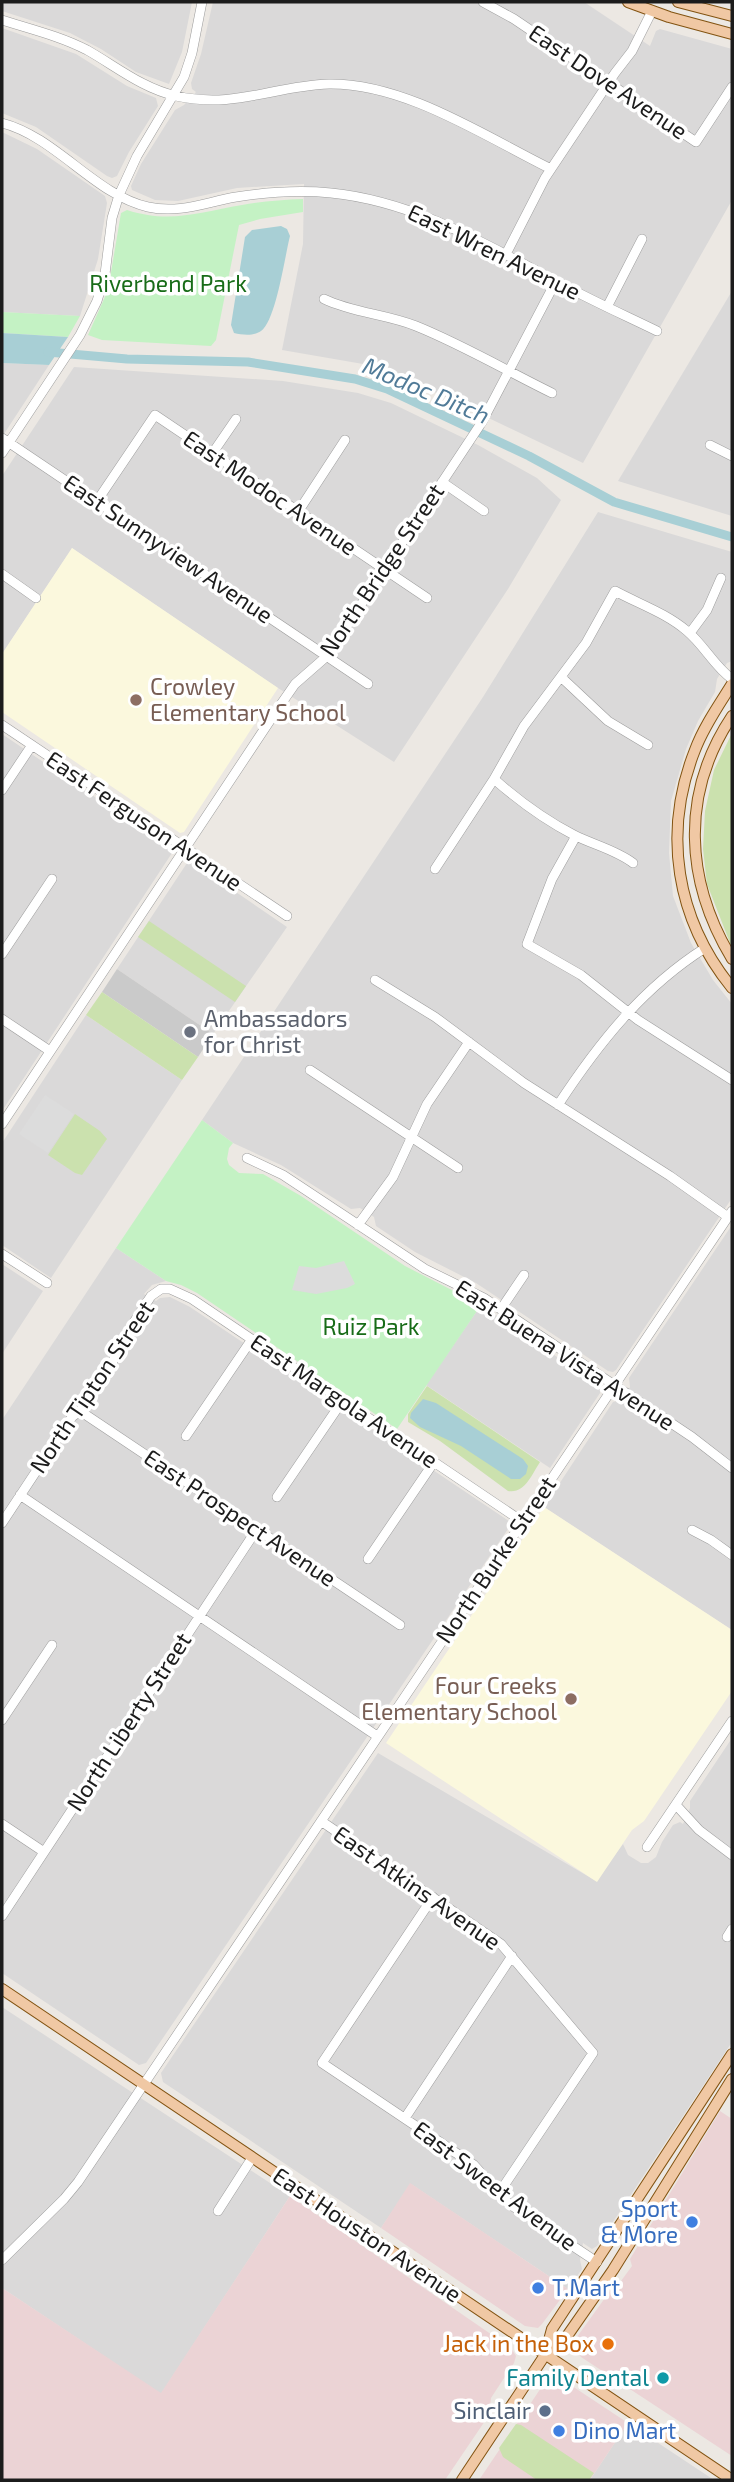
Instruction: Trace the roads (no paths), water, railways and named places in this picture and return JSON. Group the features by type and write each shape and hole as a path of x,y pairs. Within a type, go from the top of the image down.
{"main road":[{"path":"628,2 732,34"},
{"path":"678,2 732,16"},
{"path":"732,682 694,750 685,778 679,810 678,869 692,922 718,971 732,988"},
{"path":"732,716 705,772 695,832 695,863 708,912 732,959"},
{"name":"East Houston Avenue","path":"2,1989 732,2480"},
{"path":"462,2480 545,2354 551,2331 732,2054"},
{"path":"545,2354 565,2339 613,2270 732,2079"}],"street":[{"path":"2,453 5,440 77,341 97,301 105,274 109,236 119,195 133,162 174,96 192,53 202,2"},
{"name":"East Dove Avenue","path":"484,2 514,19 696,142 732,87"},
{"path":"506,254 551,169 608,82 639,41 652,11"},
{"path":"2,20 73,43 135,80 174,96 224,101 304,86 341,85 379,89 420,103 551,169"},
{"name":"East Wren Avenue","path":"2,123 44,143 119,195 139,205 173,210 275,192 332,193 366,198 420,214 506,254 656,331"},
{"path":"607,307 642,239"},
{"name":"North Bridge Street","path":"2,1124 295,684 327,656 482,422 556,281"},
{"path":"324,299 344,309 382,315 414,325 552,393"},
{"name":"East Modoc Avenue","path":"97,501 155,415 427,598"},
{"path":"212,454 236,419"},
{"name":"East Sunnyview Avenue","path":"5,440 368,684"},
{"path":"298,512 345,440"},
{"path":"710,445 732,456"},
{"path":"442,482 484,511"},
{"path":"2,575 36,598"},
{"path":"690,633 707,610 721,578"},
{"path":"435,869 494,779 524,726 562,678 598,624 615,591 675,621 690,633 732,682"},
{"path":"562,678 608,721 648,746"},
{"name":"East Ferguson Avenue","path":"2,725 287,916"},
{"path":"2,790 32,745"},
{"path":"494,779 523,803 576,836 621,853 634,863"},
{"path":"576,836 552,879 527,944 581,975 628,1012 732,1080"},
{"path":"2,954 52,879"},
{"path":"558,1105 594,1050 628,1012 670,973 705,948"},
{"path":"375,979 435,1017 558,1105 730,1214"},
{"path":"2,1019 50,1051"},
{"path":"358,1225 393,1177 427,1104 469,1042"},
{"path":"310,1070 458,1168"},
{"name":"East Buena Vista Avenue","path":"247,1158 283,1175 425,1269 469,1289 501,1308 692,1437 732,1468"},
{"name":"North Burke Street","path":"2,2260 71,2191 730,1214"},
{"path":"2,1254 47,1283"},
{"path":"501,1308 524,1275"},
{"name":"East Margola Avenue","path":"161,1289 182,1293 523,1522"},
{"name":"North Tipton Street","path":"2,1523 72,1417 80,1411 110,1368 128,1329 151,1296 161,1289"},
{"path":"186,1436 252,1339"},
{"path":"277,1497 343,1400"},
{"name":"East Prospect Avenue","path":"80,1411 400,1625"},
{"path":"369,1559 434,1462"},
{"path":"20,1495 377,1736"},
{"name":"North Liberty Street","path":"2,1916 257,1529"},
{"path":"692,1530 732,1555"},
{"path":"2,1720 52,1645"},
{"path":"647,1847 732,1721"},
{"path":"676,1805 699,1829 732,1855"},
{"name":"East Atkins Avenue","path":"321,1821 490,1934 512,1956 593,2053 499,2193"},
{"path":"2,1824 44,1852"},
{"name":"East Sweet Avenue","path":"433,1897 322,2063 474,2165 509,2203 597,2262"},
{"path":"405,2118 512,1956"},
{"path":"218,2211 252,2158"}],"water":[{"path":"281,226 287,229 290,236 271,315 258,333 234,333 231,325 245,237 252,230"},
{"path":"2,333 68,337 49,365 2,363"},
{"path":"423,1399 436,1403 523,1459 528,1466 526,1474 520,1479 511,1479 461,1446 420,1427 410,1418"}],"waterway":[{"name":"Modoc Ditch","path":"48,352 127,359 248,362 355,379 387,389 529,456 614,502 732,537"}],"place":[{"name":"Crowley Elementary School","path":"136,700"},
{"name":"Ambassadors for Christ","path":"190,1032"},
{"name":"Four Creeks Elementary School","path":"571,1699"},
{"name":"Sport & More","path":"692,2222"},
{"name":"T.Mart","path":"538,2288"},
{"name":"Jack in the Box","path":"608,2344"},
{"name":"Family Dental","path":"663,2378"},
{"name":"Sinclair","path":"545,2411"},
{"name":"Dino Mart","path":"559,2431"}],"park label":[{"name":"Riverbend Park","path":"168,284"},
{"name":"Ruiz Park","path":"371,1327"}]}
